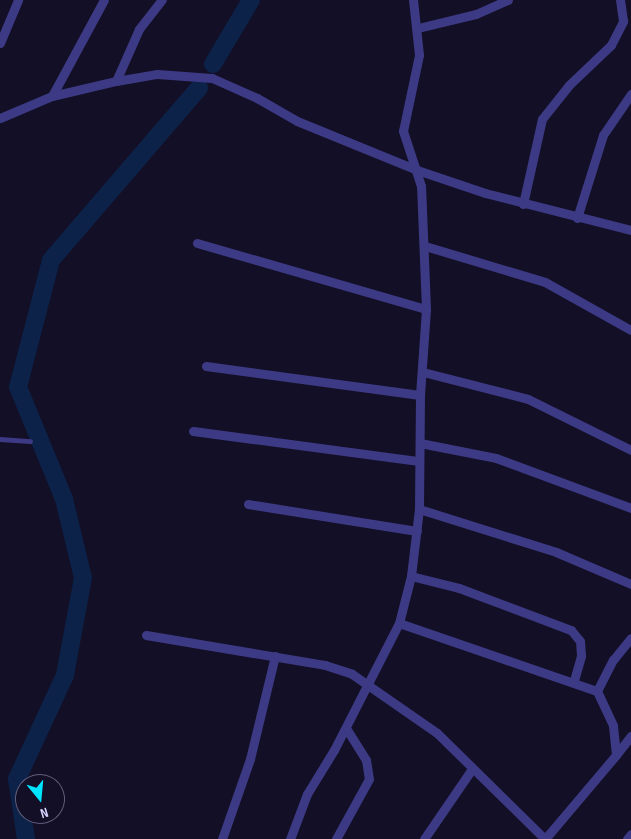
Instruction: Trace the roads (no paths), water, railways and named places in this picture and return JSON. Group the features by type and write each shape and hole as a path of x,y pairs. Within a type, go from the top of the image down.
{"street":[{"path":"0,43 18,0"},
{"path":"52,96 104,0"},
{"path":"116,81 139,29 162,0"},
{"path":"290,839 307,794 346,728 366,683 398,623 411,576 419,509 420,395 426,309 425,246 417,170 403,131 405,111 416,74 418,28 413,0"},
{"path":"418,28 476,14 508,0"},
{"path":"523,204 542,119 569,86 611,45 623,21 620,0"},
{"path":"0,118 52,96 116,81 157,74 212,78 257,98 297,121 417,170 523,204 631,230"},
{"path":"577,218 603,135 631,94"},
{"path":"197,242 426,309"},
{"path":"425,246 545,282 631,330"},
{"path":"206,366 420,395"},
{"path":"423,372 528,399 631,450"},
{"path":"193,431 419,461"},
{"path":"420,443 496,458 631,508"},
{"path":"248,504 417,531"},
{"path":"419,509 556,552 631,584"},
{"path":"411,576 459,588 572,630 580,641 581,656 574,680"},
{"path":"398,623 574,680 597,690 612,726 616,755"},
{"path":"146,635 325,665 366,683 437,733 472,769 508,800 545,839 631,736"},
{"path":"597,690 612,660 631,638"},
{"path":"222,839 250,759 275,656"},
{"path":"336,839 369,780 366,760 346,728"},
{"path":"424,839 472,769"},
{"path":"626,839 631,834"}],"lane":[{"path":"0,439 30,441"}],"waterway":[{"path":"213,64 251,0"},
{"path":"26,839 17,779 65,675 83,578 64,499 18,387 51,260 199,88"}]}
